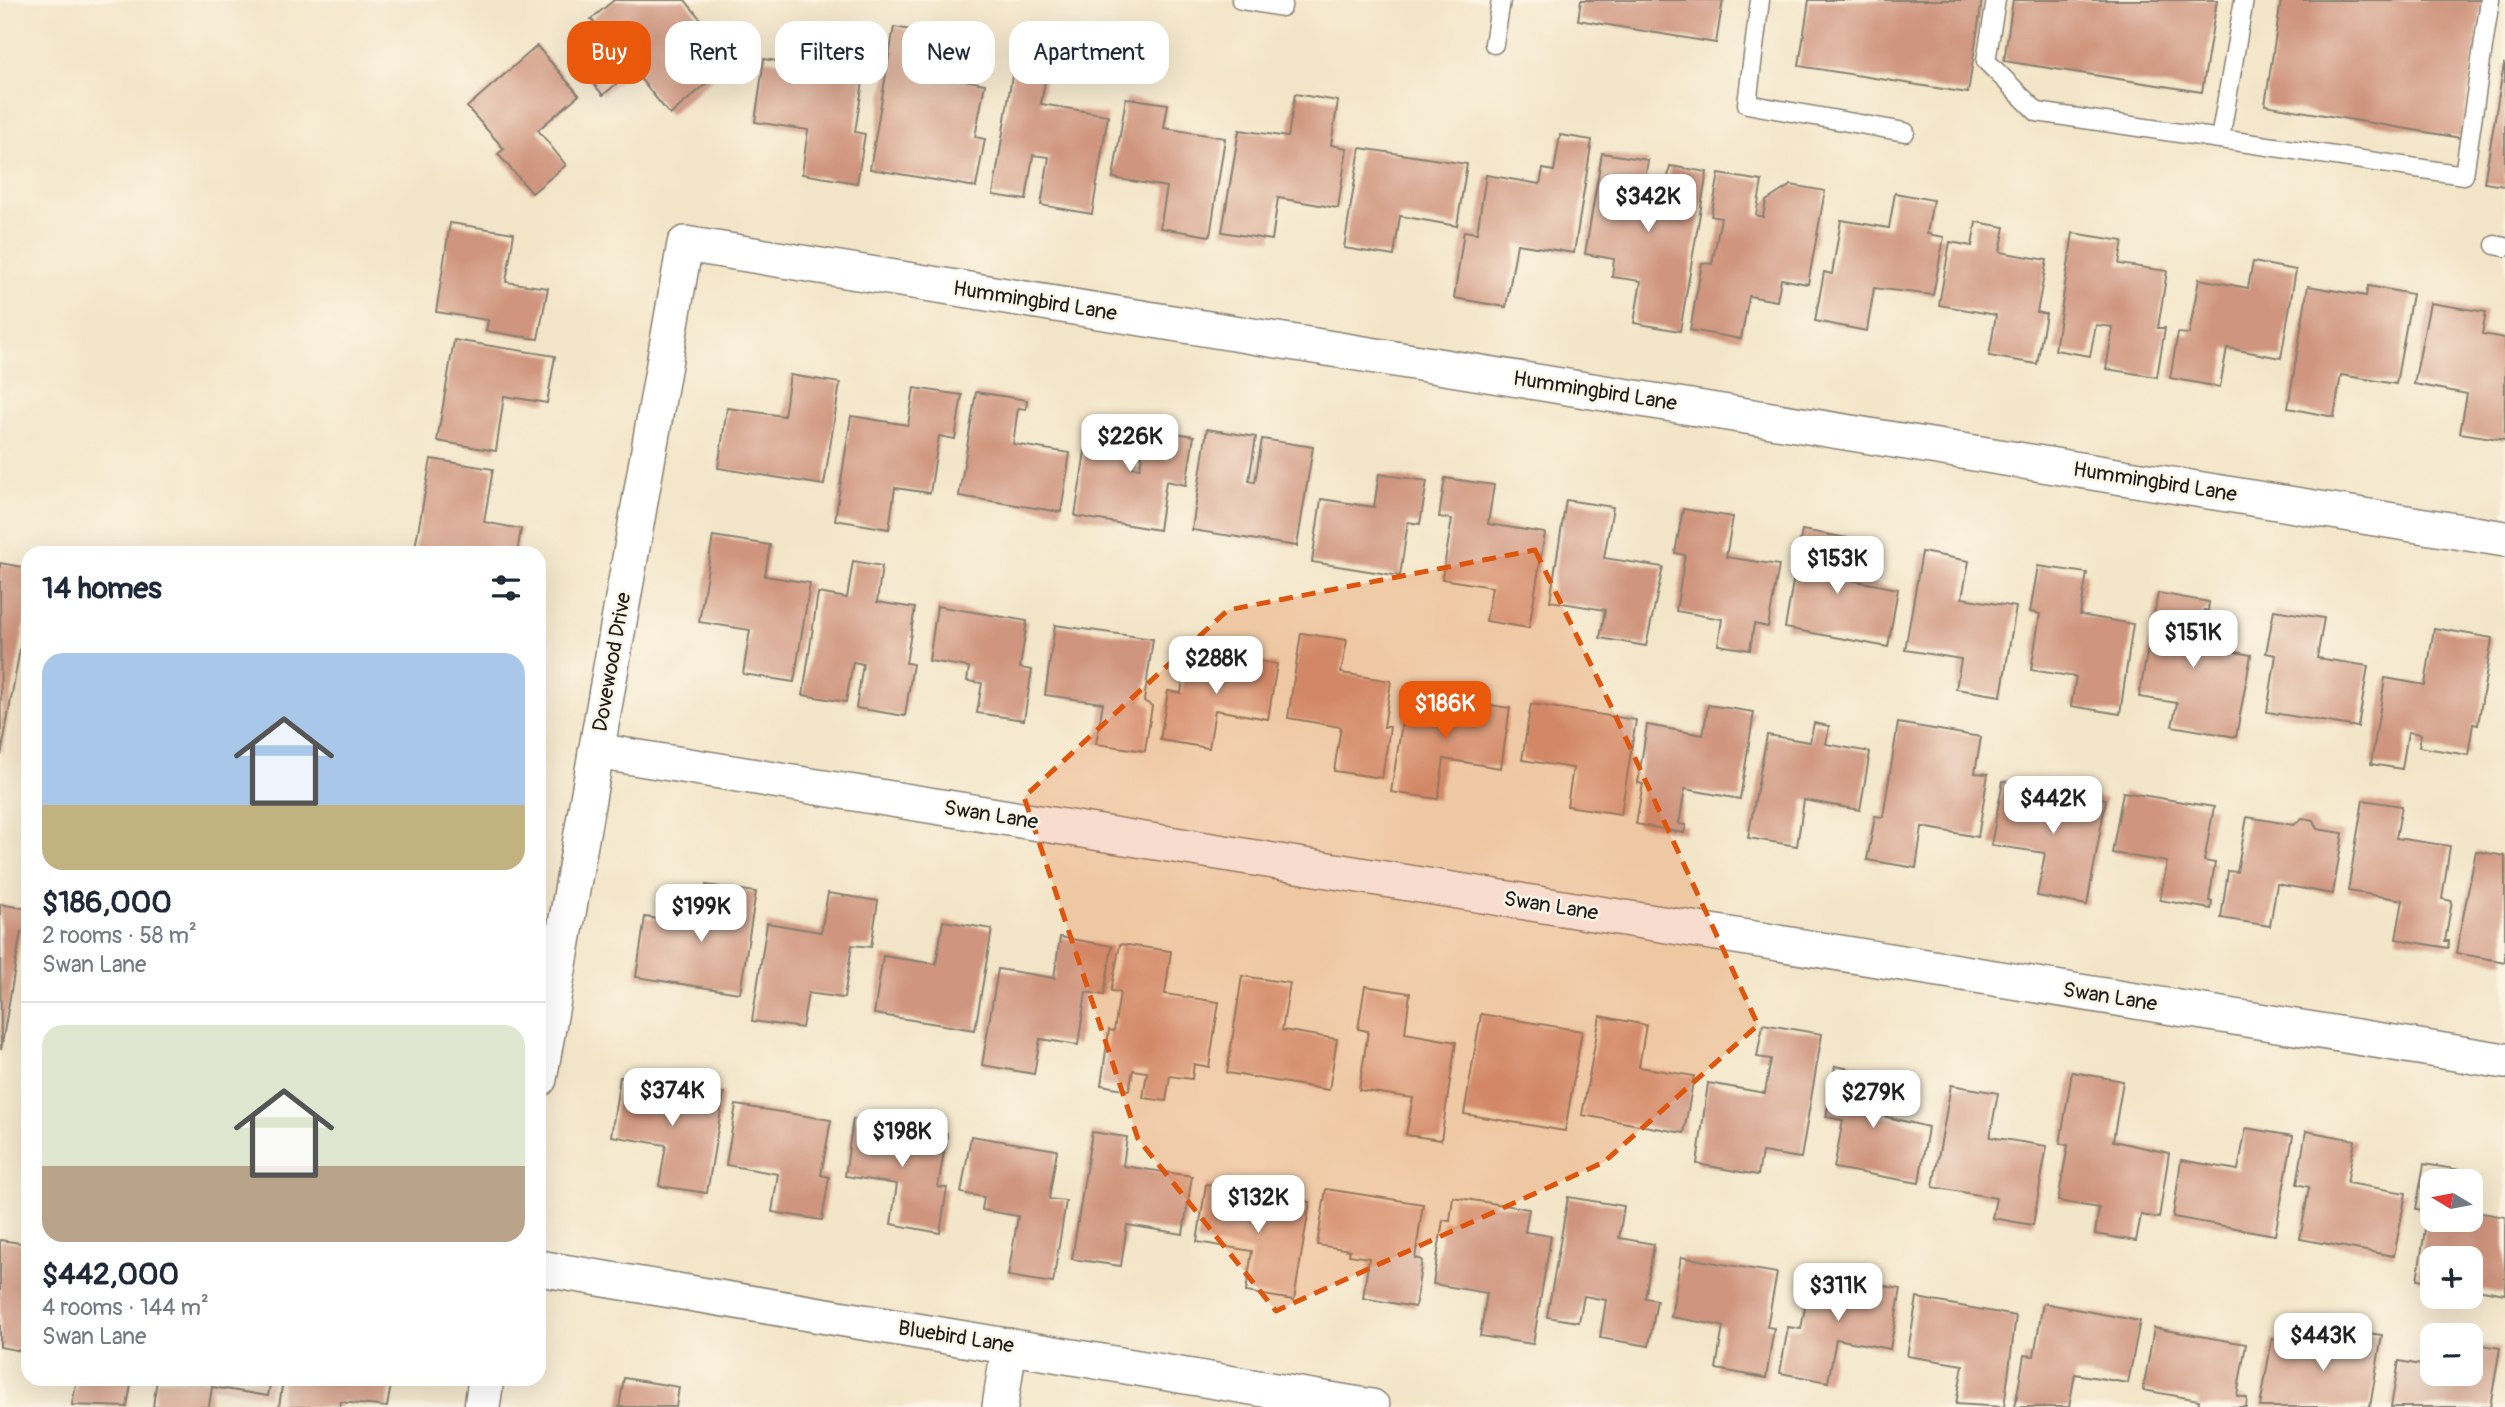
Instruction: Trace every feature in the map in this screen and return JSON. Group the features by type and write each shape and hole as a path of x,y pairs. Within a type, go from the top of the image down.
{"street":[{"name":"Hummingbird Lane","path":"685,244 2505,539"},
{"name":"Dovewood Drive","path":"546,1039 685,244"},
{"name":"Swan Lane","path":"596,751 2505,1061"},
{"name":"Bluebird Lane","path":"546,1269 1372,1407"},
{"path":"1000,1407 1009,1346"},
{"path":"482,1407 485,1386"}],"lane":[{"path":"1241,0 1282,7 1283,0"},
{"path":"1494,44 1501,0"},
{"path":"1760,0 1747,104 1905,132"},
{"path":"1996,0 1986,61 2036,112 2464,175 2490,0"},
{"path":"2220,139 2244,0"}],"highlighted area":[{"path":"1535,550 1611,706 1758,1025 1604,1162 1276,1311 1138,1139 1024,797 1228,610"}],"building":[{"path":"614,0 685,0 702,21 665,21 665,84 706,84 670,115 645,84 651,84 651,21 591,19"},
{"path":"1581,0 1723,0 1716,43 1578,20"},
{"path":"1809,0 1982,0 1968,93 1799,66"},
{"path":"2013,0 2217,0 2202,92 2004,61"},
{"path":"2281,0 2483,0 2461,138 2265,105"},
{"path":"894,27 902,28 902,84 985,84 975,137 985,139 976,187 870,169 884,84 888,84 888,62"},
{"path":"537,46 579,95 538,130 566,165 532,193 498,154 504,149 467,107"},
{"path":"764,59 775,61 775,84 863,84 855,132 865,134 857,183 802,174 808,130 755,122"},
{"path":"2505,65 2505,186 2484,183"},
{"path":"594,84 616,84 603,95"},
{"path":"1011,84 1044,84 1041,104 1108,115 1092,214 1041,205 1049,157 1033,155 1026,200 993,195"},
{"path":"1295,94 1338,101 1331,145 1347,148 1338,208 1278,198 1272,240 1222,232 1239,130 1288,137"},
{"path":"1126,98 1168,104 1164,128 1225,138 1210,236 1160,228 1167,187 1113,178"},
{"path":"1560,135 1592,140 1574,253 1517,244 1506,307 1454,298 1464,231 1477,233 1486,175 1540,184 1543,169 1554,171"},
{"path":"1360,148 1467,164 1457,226 1400,216 1394,256 1344,248"},
{"path":"1602,153 1648,160 1644,187 1666,190 1670,166 1707,172 1680,331 1634,323 1641,281 1612,277 1614,259 1585,254"},
{"path":"1719,174 1762,181 1756,215 1763,217 1766,201 1791,185 1825,191 1808,284 1781,279 1777,301 1749,296 1741,339 1690,330 1702,263 1712,264 1721,218 1711,216"},
{"path":"1895,193 1933,200 1927,234 1944,237 1933,295 1874,288 1867,331 1815,321 1824,272 1832,274 1841,220 1889,228"},
{"path":"1976,222 2005,227 2000,252 2047,260 2037,312 2046,314 2037,364 1989,356 1996,315 1939,305 1950,242 1972,246"},
{"path":"450,223 514,233 506,282 548,288 538,339 486,331 488,320 436,312"},
{"path":"2073,233 2123,241 2119,264 2167,271 2158,328 2165,328 2157,377 2106,369 2113,327 2096,325 2090,356 2055,350"},
{"path":"2253,262 2296,270 2281,358 2227,348 2220,387 2170,378 2178,333 2189,334 2199,279 2248,288"},
{"path":"2308,286 2366,296 2368,286 2412,294 2396,384 2341,375 2334,417 2288,408"},
{"path":"2430,303 2486,312 2482,334 2505,338 2505,440 2460,433 2467,394 2414,384"},
{"path":"454,340 555,356 547,403 504,396 496,451 437,441"},
{"path":"790,375 840,383 824,485 718,468 727,408 784,416"},
{"path":"914,388 962,395 955,439 939,436 930,493 895,488 889,529 835,520 851,416 908,425"},
{"path":"976,392 1027,400 1026,409 1018,408 1013,444 1070,453 1061,512 959,496"},
{"path":"1090,419 1138,427 1131,467 1140,468 1146,428 1194,436 1186,485 1166,481 1159,530 1075,516"},
{"path":"1207,429 1256,437 1249,481 1255,482 1262,439 1313,447 1297,546 1192,530"},
{"path":"431,459 493,469 484,522 521,529 518,546 415,546"},
{"path":"1379,474 1427,481 1420,524 1408,522 1400,576 1312,562 1321,499 1374,507"},
{"path":"1445,478 1494,485 1488,524 1545,533 1529,628 1486,621 1492,587 1442,579 1452,519 1439,517"},
{"path":"1566,500 1613,507 1604,558 1663,567 1646,646 1600,638 1605,610 1550,601"},
{"path":"1683,509 1733,517 1726,557 1779,565 1768,627 1754,624 1750,650 1718,645 1722,619 1676,611 1685,555 1675,553"},
{"path":"1802,530 1848,538 1841,578 1898,589 1888,647 1785,628"},
{"path":"713,536 770,545 765,576 810,583 794,682 743,674 750,630 699,622"},
{"path":"1922,552 1969,561 1962,598 2016,607 2001,696 1956,689 1961,659 1905,650"},
{"path":"853,561 882,566 877,602 915,608 906,663 913,664 905,716 856,708 863,664 853,662 846,702 803,695 818,593 847,598"},
{"path":"0,563 21,567 21,643 1,756"},
{"path":"2038,566 2087,573 2080,615 2133,624 2120,714 2071,706 2076,677 2031,670 2040,614 2030,612"},
{"path":"2158,593 2209,602 2208,611 2204,610 2197,645 2251,655 2236,737 2172,726 2177,703 2139,697"},
{"path":"937,606 1027,621 1020,668 1032,670 1024,720 977,713 982,683 967,681 969,667 929,661"},
{"path":"2274,610 2324,618 2317,658 2368,666 2358,727 2267,712 2276,655 2266,653"},
{"path":"1055,625 1153,639 1144,701 1152,706 1145,751 1096,744 1103,703 1045,695"},
{"path":"2434,628 2492,638 2478,725 2473,724 2468,755 2419,747 2421,734 2408,732 2402,769 2371,764 2385,678 2425,685"},
{"path":"1301,633 1347,640 1341,673 1391,681 1384,727 1390,727 1382,778 1334,771 1341,727 1288,718"},
{"path":"1188,650 1277,664 1268,719 1215,710 1209,748 1160,740 1168,691 1181,693"},
{"path":"1407,692 1510,708 1501,768 1444,759 1438,799 1391,792"},
{"path":"1531,704 1636,720 1621,814 1567,806 1573,768 1522,760"},
{"path":"1708,705 1754,712 1740,799 1685,789 1679,824 1686,825 1684,833 1636,824 1643,784 1638,783 1647,725 1703,735"},
{"path":"1814,723 1829,726 1826,744 1870,752 1860,810 1804,800 1797,846 1748,838 1767,735 1810,742"},
{"path":"1898,723 1981,737 1975,773 1988,774 1978,837 1922,827 1916,868 1867,860 1875,816 1883,817"},
{"path":"2003,781 2106,799 2087,905 2037,896 2045,853 1991,845"},
{"path":"2123,792 2214,807 2204,861 2215,863 2209,901 2212,902 2211,909 2160,900 2167,862 2112,853"},
{"path":"2363,800 2402,806 2396,838 2450,846 2442,899 2452,901 2445,941 2449,941 2448,948 2396,939 2403,900 2348,891"},
{"path":"2247,817 2294,825 2302,818 2313,820 2317,829 2343,833 2333,894 2277,884 2270,926 2221,918 2228,871 2237,872"},
{"path":"2476,851 2505,856 2505,962 2456,953"},
{"path":"706,885 756,892 740,993 636,977 645,917 700,926"},
{"path":"828,893 878,901 871,947 852,945 844,998 808,993 802,1028 752,1021 767,923 821,932"},
{"path":"0,904 21,908 21,932 1,1050"},
{"path":"943,921 992,929 975,1030 874,1014 883,956 936,964"},
{"path":"1060,937 1112,946 1104,995 1086,992 1078,1045 1040,1039 1034,1074 982,1065 998,969 1054,978"},
{"path":"1120,944 1171,951 1165,994 1219,1002 1209,1067 1194,1064 1192,1079 1170,1076 1166,1101 1143,1098 1147,1072 1133,1070 1129,1090 1101,1085 1109,1030 1114,1031 1120,992 1111,991"},
{"path":"1242,976 1290,983 1282,1030 1337,1039 1329,1090 1227,1073"},
{"path":"1365,986 1410,993 1405,1033 1456,1042 1441,1140 1406,1135 1413,1098 1359,1090 1368,1031 1358,1029"},
{"path":"1481,1014 1582,1031 1565,1131 1464,1114"},
{"path":"1600,1016 1646,1025 1639,1067 1694,1076 1684,1133 1582,1115"},
{"path":"1763,1024 1822,1034 1801,1158 1762,1152 1758,1175 1697,1164 1708,1083 1765,1093 1771,1059 1757,1057"},
{"path":"1835,1066 1882,1075 1875,1114 1928,1127 1919,1183 1834,1168 1843,1120 1826,1117"},
{"path":"2072,1072 2123,1081 2113,1141 2169,1153 2159,1218 2141,1215 2136,1241 2095,1234 2099,1208 2058,1201 2068,1145 2060,1144"},
{"path":"620,1077 724,1093 707,1193 659,1186 666,1145 611,1136"},
{"path":"1951,1085 1998,1093 1990,1137 2047,1146 2033,1225 1992,1218 1996,1198 1933,1187"},
{"path":"736,1105 831,1120 821,1175 829,1177 822,1220 772,1212 778,1174 726,1165"},
{"path":"853,1119 947,1133 938,1187 947,1188 940,1233 891,1224 897,1184 845,1176"},
{"path":"2246,1128 2293,1136 2275,1235 2173,1217 2181,1160 2238,1170"},
{"path":"2306,1131 2355,1140 2347,1183 2406,1193 2394,1256 2300,1239 2309,1187 2297,1184"},
{"path":"1092,1132 1127,1137 1123,1166 1192,1176 1183,1234 1127,1225 1121,1266 1072,1259"},
{"path":"971,1136 1057,1150 1049,1199 1066,1201 1053,1283 1008,1276 1018,1216 982,1210 984,1197 961,1193"},
{"path":"2424,1164 2454,1169 2423,1169"},
{"path":"1206,1184 1310,1202 1294,1300 1246,1292 1252,1251 1197,1242"},
{"path":"2420,1186 2420,1210 2416,1209"},
{"path":"1326,1189 1423,1204 1415,1258 1422,1260 1415,1307 1363,1298 1369,1258 1349,1255 1350,1250 1317,1245"},
{"path":"1453,1197 1529,1209 1525,1232 1551,1236 1533,1344 1480,1336 1487,1293 1433,1284 1443,1220 1450,1221"},
{"path":"1568,1197 1624,1206 1619,1238 1654,1244 1645,1298 1657,1300 1649,1346 1600,1338 1606,1300 1584,1296 1579,1322 1547,1317"},
{"path":"2483,1213 2505,1217 2505,1294 2483,1290 2483,1246 2422,1246 2425,1232 2483,1232"},
{"path":"0,1240 21,1243 21,1351 0,1347"},
{"path":"1681,1257 1777,1273 1767,1327 1774,1328 1766,1378 1716,1369 1723,1326 1671,1317"},
{"path":"1811,1273 1901,1289 1890,1349 1836,1339 1828,1382 1780,1373 1788,1327 1801,1329"},
{"path":"1917,1298 2016,1316 2004,1407 1956,1404 1963,1365 1907,1356"},
{"path":"2043,1303 2140,1321 2128,1383 2075,1374 2069,1407 2015,1407 2024,1355 2034,1356"},
{"path":"2154,1328 2246,1344 2237,1396 2247,1398 2246,1407 2198,1407 2199,1400 2143,1390"},
{"path":"2336,1328 2382,1335 2370,1407 2260,1407 2272,1339 2333,1349"},
{"path":"2483,1345 2500,1348 2490,1407 2391,1407 2399,1361 2420,1365 2420,1386 2483,1386"},
{"path":"624,1378 679,1387 676,1407 619,1407"},
{"path":"76,1386 131,1386 127,1407 72,1405"},
{"path":"156,1386 270,1386 268,1396 212,1387 209,1407 153,1407"},
{"path":"282,1386 391,1386 387,1407 341,1402 340,1407 279,1407"}]}
